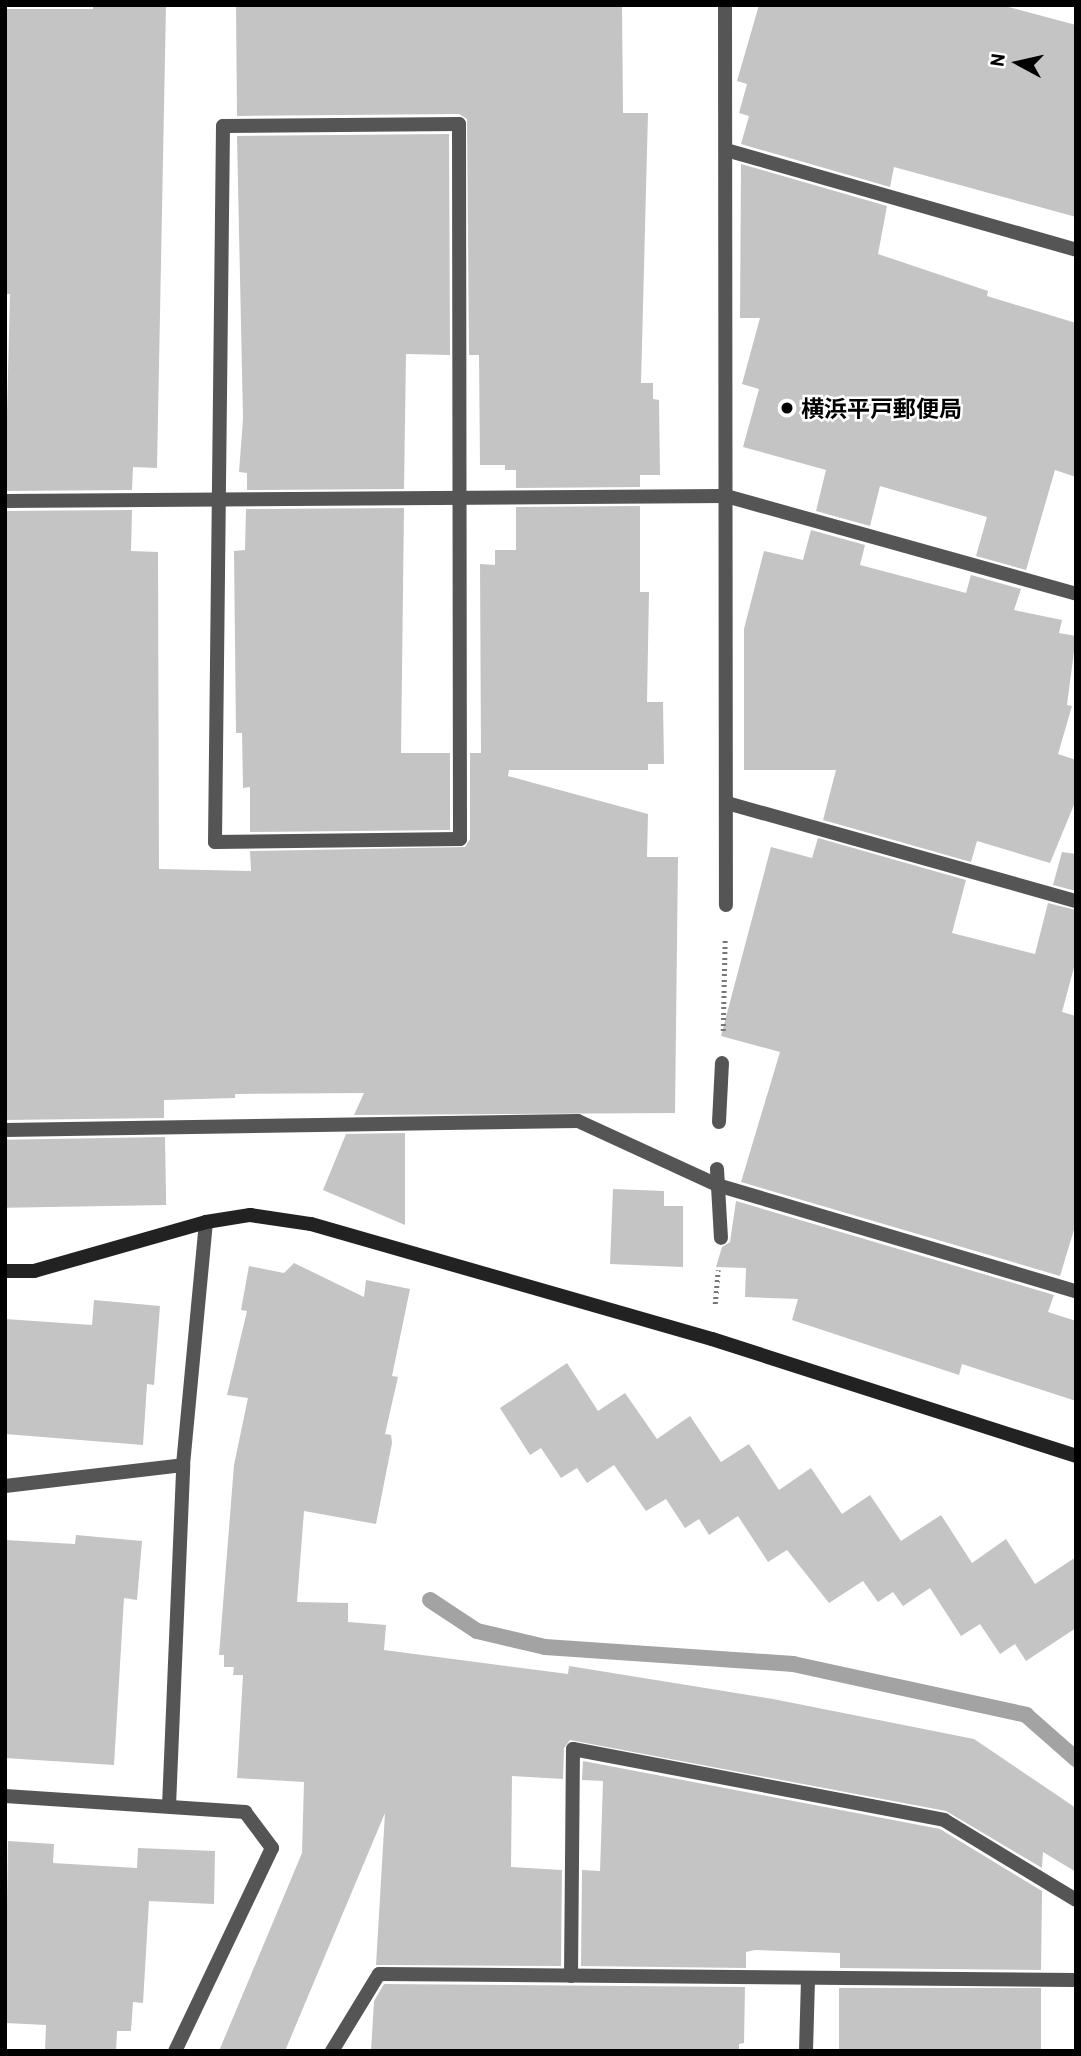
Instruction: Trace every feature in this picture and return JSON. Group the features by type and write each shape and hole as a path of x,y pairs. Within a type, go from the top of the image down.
{"street":[{"path":"725,5 726,905"},
{"path":"459,124 462,498 460,839 215,842 216,499 223,126 459,124"},
{"path":"726,150 1076,250"},
{"path":"5,501 726,496 1076,594"},
{"path":"727,803 1076,901"},
{"path":"719,1122 722,1063"},
{"path":"5,1130 578,1121 717,1185 1076,1291"},
{"path":"717,1169 721,1238"},
{"path":"5,1271 34,1271 205,1222 250,1215 311,1224 712,1339 1076,1456"},
{"path":"169,1806 183,1465 205,1222"},
{"path":"5,1486 183,1465"},
{"path":"570,1976 573,1749 944,1820 1076,1900"},
{"path":"5,1796 245,1811 272,1848 175,2051"},
{"path":"332,2051 379,1974 1076,1980"},
{"path":"806,2051 807,1978"}],"path":[{"path":"723,1024 724,956"},
{"path":"715,1313 721,1238"}],"building":[{"path":"93,5 166,5 157,468 133,467 132,490 5,491 10,294 5,294 5,9 93,9"},
{"path":"622,5 623,113 648,113 641,383 653,383 653,399 659,400 660,475 640,475 640,487 516,488 516,470 505,470 505,465 480,465 479,355 469,355 467,119 459,114 237,116 236,7"},
{"path":"759,5 1001,5 1076,25 1076,217 894,167 890,187 741,144 749,116 739,113 747,84 737,81"},
{"path":"449,134 450,355 406,354 404,489 247,490 247,473 239,472 243,419 237,136"},
{"path":"741,164 887,206 878,254 988,291 987,296 1076,323 1076,477 1055,470 1026,570 976,556 987,517 880,486 870,526 816,511 826,470 743,447 759,389 742,384 760,318 740,318"},
{"path":"640,506 640,592 649,592 647,702 663,702 664,764 648,764 648,770 509,770 508,776 648,814 647,857 678,857 675,1113 354,1115 364,1093 235,1094 235,1098 164,1100 164,1118 5,1120 5,511 132,510 131,551 158,552 159,869 251,871 250,851 465,847 470,839 470,753 481,753 480,564 495,565 495,550 516,550 516,507"},
{"path":"404,508 401,753 450,753 450,830 250,832 250,787 243,788 242,733 236,733 234,551 245,550 246,509"},
{"path":"811,530 865,545 860,565 966,593 971,575 1021,589 1014,610 1062,620 1059,633 1076,636 1067,705 1072,706 1058,754 1076,760 1076,800 1050,863 977,841 971,862 823,820 836,770 744,770 744,629 764,551 803,560"},
{"path":"818,838 966,880 952,933 1035,954 1048,903 1076,910 1076,960 1062,1012 1076,1016 1076,1223 1060,1276 741,1182 780,1052 721,1036 771,847 812,858"},
{"path":"1062,852 1076,854 1076,891 1053,885"},
{"path":"405,1133 405,1225 323,1190 346,1134"},
{"path":"165,1137 166,1205 6,1208 5,1140"},
{"path":"613,1189 664,1191 664,1206 683,1206 683,1267 610,1264"},
{"path":"736,1201 1054,1295 1048,1312 1076,1321 1076,1401 962,1364 959,1375 792,1320 798,1299 745,1297 746,1268 716,1267 722,1247 730,1242"},
{"path":"294,1263 364,1297 366,1280 410,1289 392,1376 398,1377 385,1434 391,1435 392,1443 376,1524 304,1511 297,1602 348,1603 348,1622 386,1625 384,1650 568,1674 569,1666 773,1699 974,1739 1076,1808 1076,1872 1043,1852 1042,1868 946,1811 570,1740 564,1748 563,1779 512,1776 511,1867 562,1870 561,1966 376,1965 385,1813 285,2051 219,2051 302,1853 304,1782 237,1778 243,1675 233,1675 234,1667 224,1667 224,1655 219,1655 234,1465 248,1398 227,1395 247,1311 241,1310 249,1266 284,1273"},
{"path":"94,1300 160,1306 154,1385 147,1384 143,1445 5,1434 5,1319 92,1325"},
{"path":"567,1363 598,1411 625,1393 657,1439 690,1416 721,1462 749,1444 779,1490 811,1468 842,1514 870,1495 901,1541 941,1515 972,1563 1006,1539 1035,1584 1076,1557 1076,1628 1026,1661 1015,1644 1000,1654 980,1624 961,1636 930,1588 903,1606 893,1592 878,1602 863,1581 829,1603 787,1550 768,1562 738,1516 709,1535 699,1519 685,1528 666,1499 646,1511 614,1465 587,1483 577,1468 561,1478 541,1448 530,1455 500,1408"},
{"path":"76,1535 142,1541 137,1600 124,1598 114,1765 5,1758 5,1540 75,1544"},
{"path":"583,1761 940,1829 1042,1891 1041,1970 840,1968 840,1953 755,1950 746,1952 746,1968 581,1966 582,1870 600,1871 603,1781 582,1780"},
{"path":"8,1841 54,1844 53,1863 137,1868 138,1848 215,1851 214,1904 149,1901 143,2003 133,2002 131,2031 117,2031 116,2051 45,2051 46,2025 5,2023"},
{"path":"384,1984 745,1987 744,2043 739,2044 739,2051 371,2051 374,2001"},
{"path":"839,1988 1041,1988 1041,2051 839,2051"}],"waterway":[{"path":"430,1600 477,1631 545,1647 793,1664 1026,1715 1076,1759"}],"place":[{"name":"横浜平戸郵便局","path":"787,408"}]}
